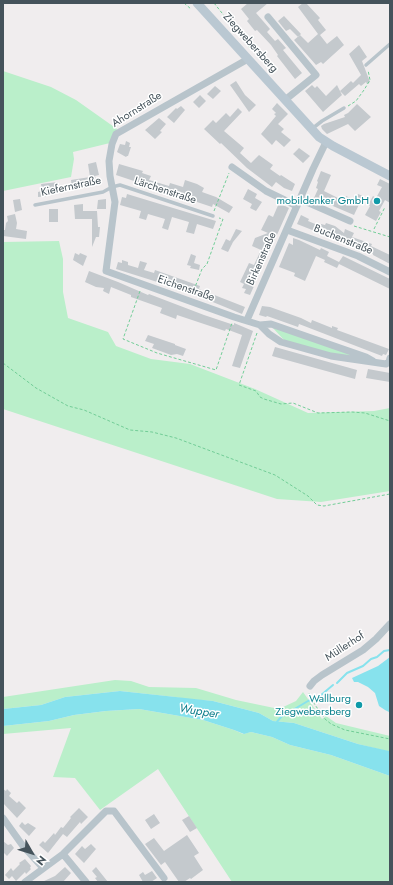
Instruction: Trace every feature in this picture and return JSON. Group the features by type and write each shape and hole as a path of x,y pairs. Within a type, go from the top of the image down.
{"main road":[{"name":"Ziegwebersberg","path":"197,3 285,100 326,142 390,176"},
{"path":"206,3 220,28"}],"street":[{"path":"268,17 316,75 285,100"},
{"name":"Ahornstraße","path":"106,272 115,202 109,161 112,144 116,134 248,59"},
{"name":"Birkenstraße","path":"247,320 326,142"},
{"path":"232,167 266,191 350,221"},
{"name":"Buchenstraße","path":"287,230 358,256 390,272"},
{"name":"Eichenstraße","path":"106,272 234,317 260,325 271,324 366,357 378,364"},
{"name":"Eichenstraße","path":"260,325 268,334 280,342 331,356 378,364 386,364 389,360"},
{"name":"Müllerhof","path":"310,686 322,675 367,646 390,624"},
{"path":"25,882 63,854 106,811 114,811 164,878"},
{"path":"3,818 23,846 43,868"},
{"path":"63,854 86,882"}],"lane":[{"path":"366,65 390,44"},
{"path":"312,129 322,121 344,108"},
{"name":"Lärchenstraße","path":"112,187 120,185 213,216"},
{"name":"Kiefernstraße","path":"35,205 103,192 112,187"}],"path":[{"path":"214,3 250,49"},
{"path":"344,108 356,101 370,80 366,65"},
{"path":"190,302 202,269 207,264 223,220 213,216 232,167"},
{"path":"374,229 385,208"},
{"path":"350,221 350,224 359,228 390,237"},
{"path":"142,285 123,339 157,353 216,370 234,317"},
{"path":"260,325 239,385 256,391 260,397 264,399 281,404 293,403 318,413 365,413 390,421"},
{"path":"3,363 36,388 68,406 84,410 130,430 152,432 176,438 276,475 308,496 317,505 324,506 390,494"},
{"path":"310,697 325,719 331,724 351,731 390,739"}],"green space":[{"path":"3,71 51,87 76,100 117,129 110,143 73,152 74,159 71,177 3,191"},
{"path":"59,241 63,259 63,292 68,318 108,332 116,346 151,359 190,364 255,389 308,413 374,411 390,408 390,491 321,502 277,499 3,409 3,242"},
{"path":"272,327 351,354 351,357 319,351 284,340"},
{"path":"115,680 131,681 149,687 196,688 236,700 279,709 296,701 303,692 322,719 326,716 336,723 390,736 390,752 358,744 294,723 273,721 259,713 213,701 120,691 65,697 41,705 3,709 3,697"},
{"path":"139,709 203,720 243,734 251,732 272,737 290,745 331,755 390,776 390,882 232,882 158,769 100,810 75,778 53,777 71,728 3,734 3,726 49,721 74,715 106,711"}],"water":[{"path":"390,657 389,712 379,706 375,693 368,687 358,682 354,682 352,678 378,666"},
{"name":"Wupper","path":"120,691 213,701 259,713 273,721 294,723 358,744 389,751 390,776 331,755 290,745 272,737 251,732 244,734 203,720 139,709 74,715 49,721 3,726 3,709 41,705 65,697"}],"building":[{"path":"248,3 268,3 256,13 270,29 267,32 275,41 278,39 286,48 283,50 302,73 295,79 277,56 278,55 271,45 257,30 255,31 247,21 249,19 241,9"},
{"path":"303,3 306,3 320,18 318,20 326,30 320,35 327,44 337,36 344,45 323,64 321,62 316,65 294,40 300,35 308,43 318,34 298,7"},
{"path":"284,16 301,34 298,37 290,29 286,31 278,21"},
{"path":"359,45 367,57 362,61 370,82 367,84 366,82 361,86 359,84 345,96 340,91 351,81 353,83 361,75 349,54"},
{"path":"236,81 245,95 256,105 249,112 230,85"},
{"path":"312,85 315,88 317,86 326,96 337,85 342,95 323,112 305,91"},
{"path":"215,86 221,91 213,99 207,94"},
{"path":"200,95 206,101 199,108 193,102"},
{"path":"277,103 288,114 278,124 284,129 281,132 291,140 284,147 276,140 272,145 261,134 276,116 274,114 276,113 272,109"},
{"path":"357,104 371,117 355,131 348,124 327,134 322,129 321,126 324,124 345,117 344,115"},
{"path":"181,106 185,110 174,123 167,117 176,108 177,109"},
{"path":"238,108 242,112 224,131 244,148 240,153 251,163 259,155 273,165 270,169 295,184 292,191 284,188 276,182 272,187 247,168 204,129 213,120 216,123 226,113 230,117"},
{"path":"159,118 166,124 160,131 162,132 155,139 145,130"},
{"path":"126,141 130,143 129,147 131,147 128,156 126,157 117,152 120,144 125,145"},
{"path":"299,148 310,156 303,163 293,154"},
{"path":"96,162 99,175 95,176 97,184 72,190 71,180 90,177 88,164"},
{"path":"119,164 143,171 142,173 151,176 149,180 169,186 170,183 183,187 185,180 197,184 204,188 202,192 216,197 233,207 229,213 213,204 212,207 116,175"},
{"path":"321,171 331,175 324,191 344,201 346,196 355,200 358,194 363,196 354,215 314,198 318,189 316,188 317,181"},
{"path":"380,179 390,184 390,203 385,200 376,221 365,215 373,196 376,198 382,187 377,185"},
{"path":"58,182 59,190 49,191 49,196 38,197 38,192 42,191 41,184"},
{"path":"248,189 257,194 255,198 262,202 256,211 250,208 252,204 243,199"},
{"path":"127,194 216,221 213,229 197,224 194,234 186,232 189,222 172,217 168,230 162,228 165,219 148,214 146,220 139,218 141,211 120,205 122,197 126,198"},
{"path":"20,199 22,210 15,212 13,200"},
{"path":"106,199 106,209 97,209 98,200"},
{"path":"279,203 289,208 250,295 244,293 246,289 242,288 244,284 240,282 249,263 254,265 261,250 252,246 255,238 268,233 261,230 268,216 273,217"},
{"path":"83,204 83,211 97,211 98,227 100,227 99,237 96,237 92,247 92,219 75,219 74,205"},
{"path":"49,209 58,209 58,222 49,222"},
{"path":"15,214 17,223 16,229 27,231 26,239 3,236 3,230 5,230 6,223 8,221 7,216"},
{"path":"301,215 309,219 308,221 320,226 321,224 325,225 326,223 335,226 344,233 345,229 354,233 352,237 372,244 371,246 390,255 390,264 373,254 297,224"},
{"path":"236,229 242,231 233,242 228,252 221,249 226,239 230,241"},
{"path":"293,238 320,250 321,248 329,252 327,256 339,262 343,256 390,279 390,289 339,264 337,268 324,262 325,260 316,256 305,281 294,276 295,273 279,267 289,243 293,245"},
{"path":"75,253 79,255 80,253 87,256 83,266 73,260"},
{"path":"191,254 196,256 194,263 200,265 199,270 190,268 191,266 187,265"},
{"path":"122,260 128,262 128,265 138,268 140,261 147,263 144,270 154,273 155,270 200,286 199,289 245,307 242,314 186,291 116,269 118,262 122,263"},
{"path":"89,271 148,295 149,294 234,325 234,323 253,331 240,368 232,366 242,335 177,315 176,319 160,313 162,308 131,297 131,295 111,287 109,294 103,291 104,288 96,287 85,282"},
{"path":"262,306 270,307 311,323 312,320 332,328 332,326 338,328 337,330 389,349 386,355 383,354 382,356 299,324 298,327 267,316 259,315"},
{"path":"148,335 186,349 183,356 177,354 171,355 152,348 154,344 145,341"},
{"path":"275,347 357,370 355,379 272,356"},
{"path":"368,369 390,373 390,382 366,378"},
{"path":"3,789 6,791 7,789 11,793 9,796 17,803 19,801 26,808 17,818 3,803"},
{"path":"79,808 88,817 81,824 80,822 67,837 63,834 48,853 39,845 43,841 45,843 54,833 55,835 61,827 63,828 71,818 70,817"},
{"path":"154,814 160,823 151,829 145,820"},
{"path":"189,816 197,828 190,832 182,820"},
{"path":"22,822 25,825 28,823 36,828 29,836 19,826"},
{"path":"187,835 199,853 194,856 203,870 191,879 190,878 184,882 179,882 165,862 161,865 145,844 154,838 164,851"},
{"path":"3,841 8,845 11,844 14,848 7,856 3,852"},
{"path":"91,844 96,849 84,863 75,854 82,846 85,849"},
{"path":"25,859 31,866 31,869 26,874 25,872 16,881 12,876 9,879 5,875 11,868 13,871 20,864 19,863"},
{"path":"65,867 71,873 63,882 42,882 55,876"},
{"path":"96,867 108,882 98,882 95,878 97,877 92,871"},
{"path":"152,871 157,878 151,882 143,882 139,875 143,872 145,875"}],"waterway":[{"path":"337,683 347,673 363,666 384,651 390,650"},
{"path":"276,723 281,717 308,701 320,696 333,685"}],"place":[{"name":"mobildenker GmbH","path":"377,201"},
{"name":"Wallburg Ziegwebersberg","path":"359,705"}]}
